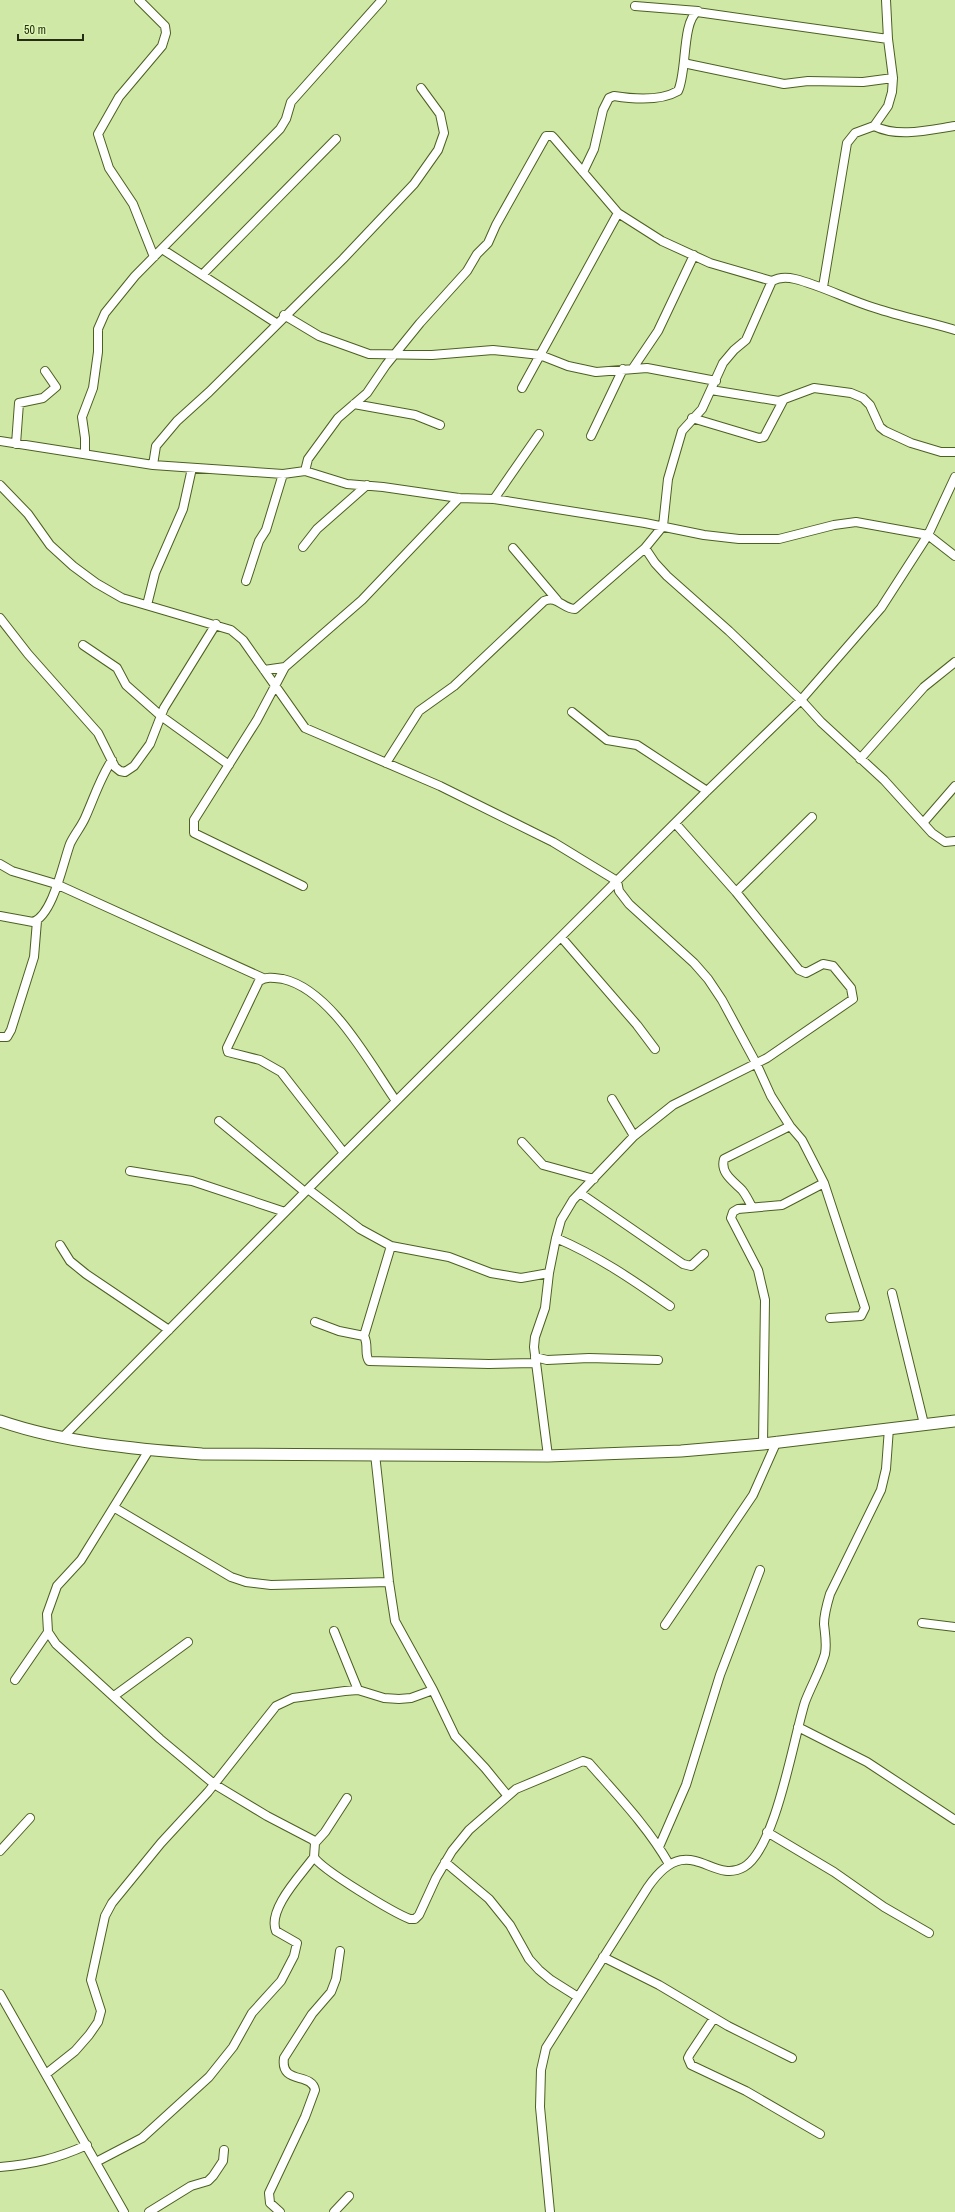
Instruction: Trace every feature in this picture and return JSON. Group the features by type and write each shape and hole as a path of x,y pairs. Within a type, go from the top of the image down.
{"street":[{"path":"139,0 165,26 165,39 162,46 149,59 119,97 101,127 98,139 109,168 133,204 154,256"},
{"path":"85,454 85,438 82,417 93,388 96,371 98,329 105,312 154,256 162,250 280,129 286,119 291,102 382,0"},
{"path":"823,287 847,143 855,133 874,126 888,106 892,92 893,78 888,38 886,0"},
{"path":"635,6 699,11 888,38"},
{"path":"583,172 594,149 603,110 609,98 614,96 652,98 675,93 680,87 691,16 699,11"},
{"path":"685,62 688,64 784,84 808,81 863,82 893,78"},
{"path":"153,464 156,446 176,421 209,392 284,315 343,259 414,184 438,150 444,133 444,126 437,110 421,88"},
{"path":"874,126 890,132 924,131 955,126"},
{"path":"305,471 308,459 338,418 367,393 420,323 467,271 477,254 488,243 546,136 552,136 554,138 618,213 662,241 722,267 772,281 779,278 794,279 823,287 840,296 877,309 955,330"},
{"path":"202,275 336,139"},
{"path":"522,388 618,213"},
{"path":"162,250 276,323"},
{"path":"633,368 658,331 694,255"},
{"path":"513,548 557,600 569,608 575,609 645,548 663,526 668,479 675,450 682,430 702,409 712,390 723,363 734,350 746,340 772,281"},
{"path":"284,315 320,336 368,354 432,356 493,350 540,356 568,366 596,372 647,368 716,381"},
{"path":"591,436 623,369"},
{"path":"16,444 19,403 43,398 56,387 45,371"},
{"path":"712,390 783,401 814,388 851,393 867,401 880,427 885,431 911,443 941,452 955,452"},
{"path":"692,418 759,438 768,434 783,401"},
{"path":"354,404 415,415 440,424"},
{"path":"494,499 539,434"},
{"path":"0,441 153,464 192,468 283,474 305,471 347,484 367,485 459,498 494,499 663,526 704,535 748,540 779,539 834,525 856,522 928,535 955,556"},
{"path":"147,605 155,573 183,509 192,468"},
{"path":"246,581 259,541 266,530 283,474"},
{"path":"63,1437 396,1101 675,823 801,700 881,608 928,535 955,477"},
{"path":"0,484 28,514 50,545 73,566 96,583 122,598 216,624 231,630 243,640 305,728 440,786 553,842 617,881 619,890 629,904 694,963 708,979 722,1000 756,1063 771,1096 790,1126 802,1140 824,1182 865,1308 862,1316 830,1318"},
{"path":"303,547 317,529 367,485"},
{"path":"303,886 194,833 194,820 229,766 285,667 362,600 459,498"},
{"path":"645,548 664,573 730,631 801,700 820,722 884,780 932,833 945,842 955,841"},
{"path":"386,763 419,711 454,686 544,601 548,599 557,600"},
{"path":"0,618 28,654 98,733 112,760 120,771 129,771 150,744 161,716 216,624"},
{"path":"83,645 117,668 126,685 161,716 229,766"},
{"path":"860,759 924,687 955,662"},
{"path":"264,670 285,667"},
{"path":"572,712 607,740 636,745 707,792"},
{"path":"0,1037 7,1037 11,1030 34,957 37,921 45,912 70,843 86,816 101,779 112,760"},
{"path":"923,823 955,786"},
{"path":"736,892 812,818"},
{"path":"548,1456 536,1362 535,1337 545,1308 549,1273 556,1238 566,1210 634,1136 673,1105 767,1058 848,1004 852,999 853,994 847,982 833,966 823,964 806,973 799,970 736,892 675,823"},
{"path":"0,864 12,871 56,884 263,978 286,980 303,986 315,994 345,1028 396,1101"},
{"path":"0,916 21,921 37,921"},
{"path":"561,937 637,1025 655,1049"},
{"path":"263,978 254,990 227,1050 233,1054 260,1060 281,1072 344,1153"},
{"path":"612,1099 634,1136"},
{"path":"219,1121 306,1191 355,1226 372,1237 391,1246 449,1257 484,1272 499,1275 521,1278 549,1273"},
{"path":"752,1207 743,1191 726,1175 722,1163 727,1155 764,1140 790,1126"},
{"path":"522,1142 543,1165 594,1179"},
{"path":"130,1171 192,1181 285,1212"},
{"path":"763,1444 765,1300 758,1270 731,1218 733,1212 738,1209 782,1205 824,1182"},
{"path":"580,1193 683,1264 691,1266 704,1254"},
{"path":"556,1238 611,1265 670,1306"},
{"path":"60,1245 70,1260 86,1274 169,1330"},
{"path":"391,1246 364,1336 368,1344 367,1358 373,1362 387,1360 406,1363 521,1364 547,1360 589,1358 658,1360"},
{"path":"892,1293 924,1424"},
{"path":"315,1322 339,1331 364,1336"},
{"path":"0,1421 63,1437 149,1450 202,1454 548,1456 681,1451 763,1444 777,1441 955,1420"},
{"path":"550,2212 540,2107 540,2070 546,2048 657,1874 669,1864 692,1860 725,1870 742,1868 751,1862 760,1850 773,1820 798,1727 812,1683 825,1653 825,1610 830,1594 881,1490 886,1469 889,1428"},
{"path":"665,1625 753,1495 777,1441"},
{"path":"149,1450 115,1508 81,1560 58,1586 47,1614 48,1632 56,1644 214,1784 315,1842"},
{"path":"375,1454 389,1582 395,1621 433,1690 454,1736 485,1768 507,1796"},
{"path":"115,1508 220,1570 246,1582 271,1585 389,1582"},
{"path":"659,1847 686,1785 720,1675 760,1570"},
{"path":"922,1623 955,1627"},
{"path":"334,1631 358,1690"},
{"path":"16,1680 48,1632"},
{"path":"114,1696 188,1642"},
{"path":"46,2074 75,2051 89,2036 98,2022 101,2011 92,1980 105,1916 112,1904 132,1878 214,1784 246,1742 282,1702 293,1698 358,1690 384,1698 399,1700 433,1690"},
{"path":"798,1727 867,1762 955,1820"},
{"path":"314,1857 338,1878 387,1907 413,1920 419,1916 445,1862 469,1830 507,1796 523,1785 586,1761 659,1847 669,1864"},
{"path":"96,2162 142,2138 209,2077 232,2047 252,2013 281,1981 294,1956 298,1943 276,1931 273,1921 284,1898 314,1857 315,1842 325,1832 347,1798"},
{"path":"0,1851 30,1818"},
{"path":"768,1832 834,1872 884,1907 929,1933"},
{"path":"445,1862 490,1899 510,1925 529,1959 539,1970 578,1997"},
{"path":"280,2212 270,2203 269,2193 305,2117 315,2090 310,2082 289,2074 284,2067 284,2058 312,2014 331,1992 336,1979 340,1951"},
{"path":"603,1957 659,1985 714,2018 792,2058"},
{"path":"0,1994 124,2212"},
{"path":"714,2018 690,2054 689,2062 691,2065 746,2091 820,2134"},
{"path":"0,2167 38,2163 62,2156 87,2145"},
{"path":"149,2212 191,2186 208,2181 214,2176 223,2161 224,2150"},
{"path":"334,2212 349,2196"}]}
